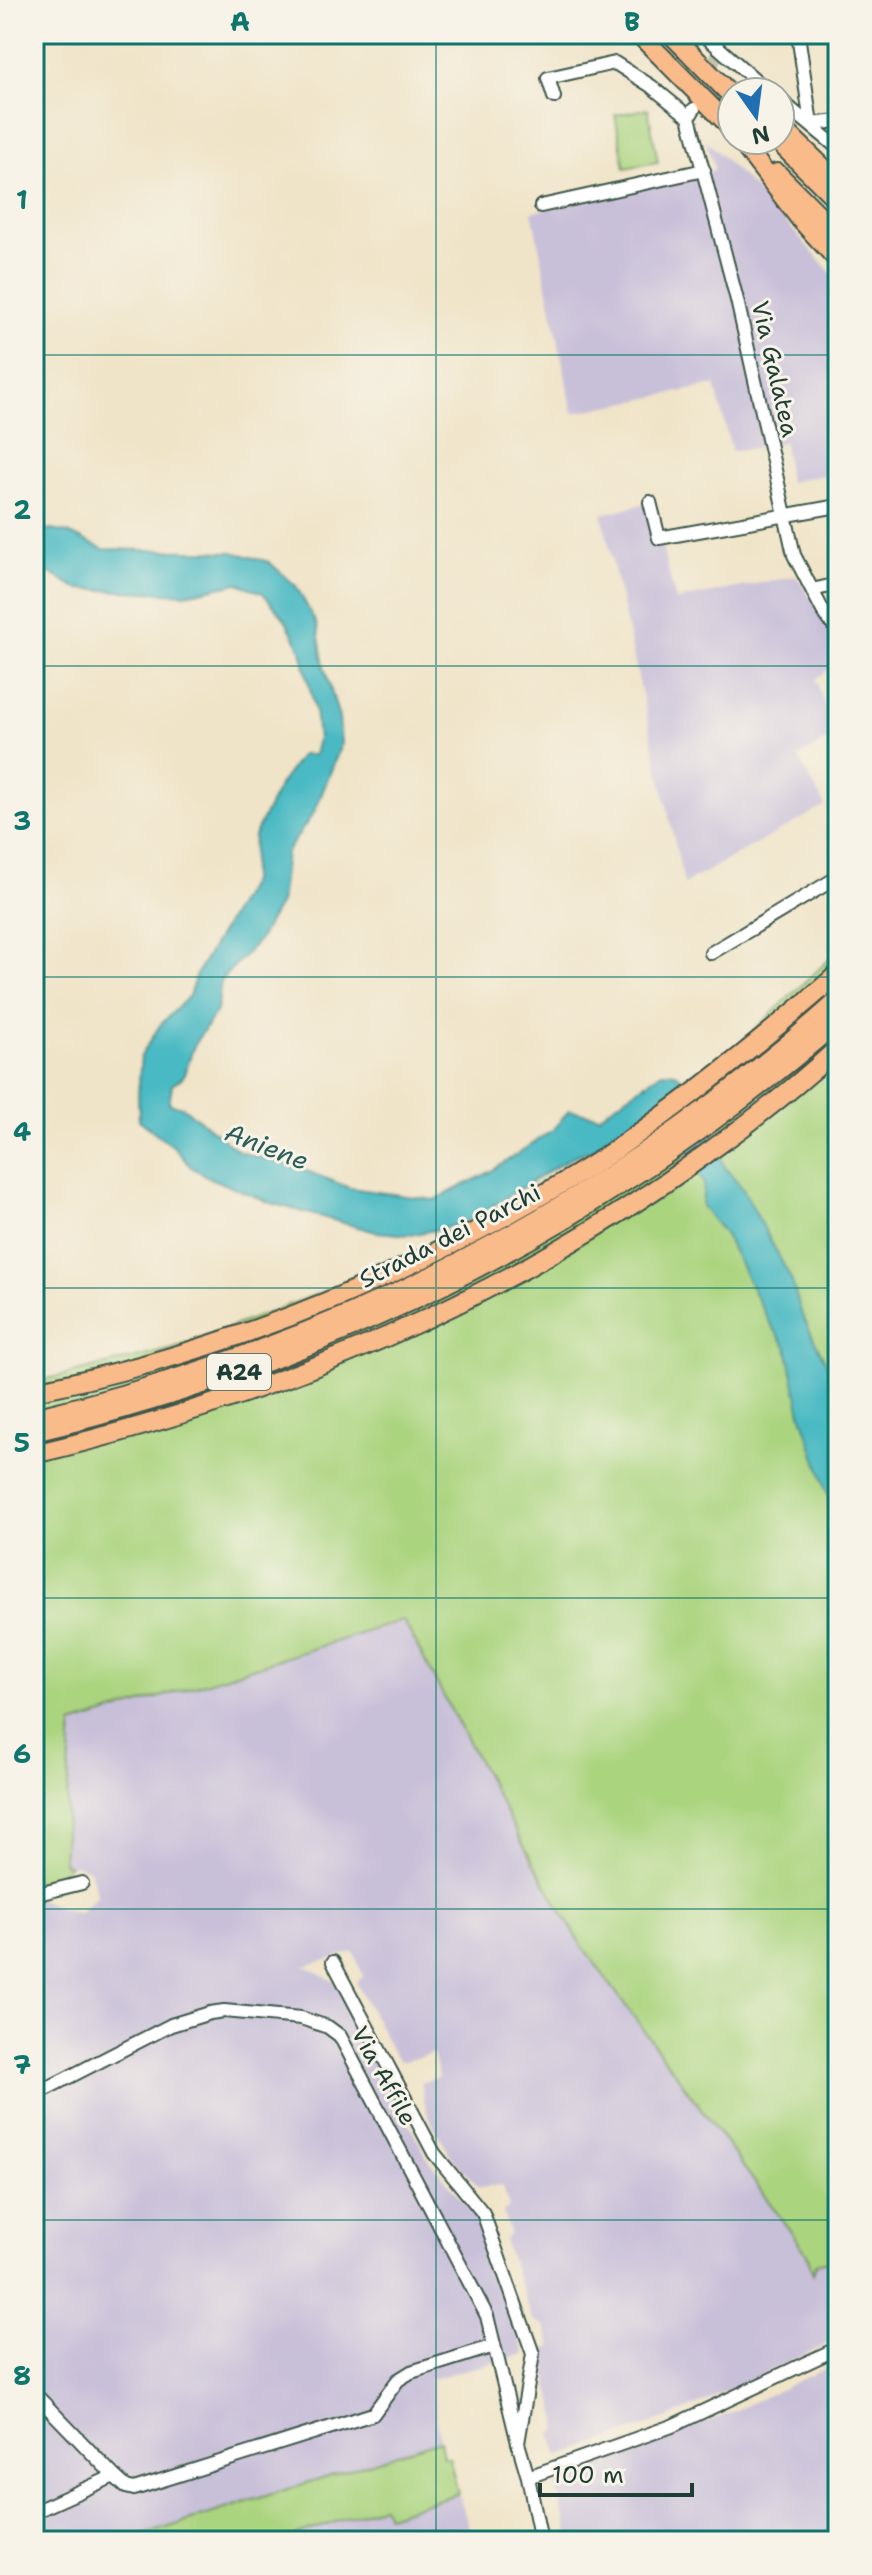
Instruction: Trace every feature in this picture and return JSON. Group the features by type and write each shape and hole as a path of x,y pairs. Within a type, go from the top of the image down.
{"highway":[{"path":"639,34 716,113"},
{"path":"671,34 716,79"},
{"path":"796,141 838,182"},
{"path":"754,156 801,220 838,260"},
{"path":"758,156 838,234"},
{"path":"793,156 838,201"},
{"path":"34,1399 81,1387 263,1327 422,1259 556,1188 628,1141 717,1076 838,974"},
{"name":"Strada dei Parchi","path":"733,1098 838,1001"},
{"name":"Strada dei Parchi","path":"34,1418 122,1396 249,1356 507,1254 648,1168 733,1098 838,1021"},
{"path":"34,1454 131,1429 250,1391 367,1345 518,1274 614,1218 750,1122 838,1048"},
{"name":"Strada dei Parchi","path":"34,1432 173,1395 255,1367 331,1337 434,1283"},
{"path":"34,1391 128,1369"}],"street":[{"path":"703,34 718,53 748,76"},
{"path":"798,34 811,124"},
{"name":"Via Galatea","path":"548,78 617,63 691,113 763,411 794,555 838,632"},
{"path":"544,64 554,97"},
{"path":"796,112 838,148"},
{"path":"811,124 838,121"},
{"path":"541,206 704,170"},
{"path":"650,502 659,538 838,506"},
{"path":"812,590 838,584"},
{"path":"711,953 838,877"},
{"path":"34,1895 82,1883"},
{"path":"333,1962 434,2153 483,2213 533,2354 518,2443"},
{"name":"Via Affile","path":"34,2095 171,2025 210,2013 224,2011 316,2021 340,2036 487,2316 541,2541"},
{"path":"34,2393 114,2476 130,2488 143,2487 373,2414 398,2380 411,2372 494,2346"},
{"path":"528,2477 672,2426 838,2348"},
{"path":"34,2512 114,2476"}],"shaded area":[{"path":"705,139 716,150 716,156 722,156 777,212 838,281 838,472 789,482 784,442 732,452 715,385 573,413 532,212 715,170"},
{"path":"650,502 676,600 796,576 838,639 838,662 816,679 834,736 798,757 825,806 684,884 602,514"},
{"path":"403,1620 521,1841 580,1943 807,2254 813,2272 816,2264 838,2258 838,2339 674,2416 558,2457 552,2432 557,2431 558,2420 540,2350 552,2347 545,2327 533,2321 504,2240 509,2232 503,2211 509,2208 503,2185 479,2187 452,2158 428,2116 420,2083 439,2077 433,2053 406,2061 400,2061 394,2055 356,1982 363,1977 354,1952 302,1967 308,1967 337,1983 428,2159 477,2218 525,2354 431,2379 440,2440 126,2541 34,2541 34,1901 40,1899 79,1913 97,1896 90,1869 63,1863 67,1803 65,1722"},
{"path":"838,2362 838,2541 571,2541 554,2477 726,2415"},
{"path":"458,2493 474,2541 278,2541 384,2506 388,2516"}],"green space":[{"path":"648,109 658,162 625,168 615,115"},
{"path":"838,951 838,2258 816,2264 813,2274 807,2254 580,1943 521,1841 403,1620 72,1725 63,1863 69,1865 47,1885 34,1889 34,1382 173,1349 378,1271 462,1229 648,1120 711,1071"},
{"path":"440,2440 443,2457 449,2457 458,2493 387,2516 383,2506 278,2541 126,2541"}],"water":[{"path":"34,523 40,528 68,533 103,549 233,552 269,562 296,586 317,625 324,666 339,718 341,745 315,811 286,853 280,903 258,941 221,980 217,1011 195,1043 183,1077 172,1085 169,1104 183,1107 240,1152 296,1167 350,1188 435,1200 490,1172 554,1129 569,1110 599,1116 662,1072 676,1073 690,1085 718,1145 724,1166 743,1189 791,1279 802,1315 837,1385 838,1525 801,1413 787,1348 768,1320 725,1235 702,1206 704,1184 668,1112 610,1144 574,1156 463,1224 410,1235 376,1232 271,1203 212,1179 191,1167 174,1147 139,1120 141,1056 160,1025 189,996 196,975 251,881 254,836 280,784 301,755 314,755 318,739 315,710 301,650 285,619 263,593 238,583 186,594 78,589 34,564"}],"tunnel":[{"path":"698,98 717,55"}],"water label":[{"name":"Aniene","path":"267,1146"}]}
